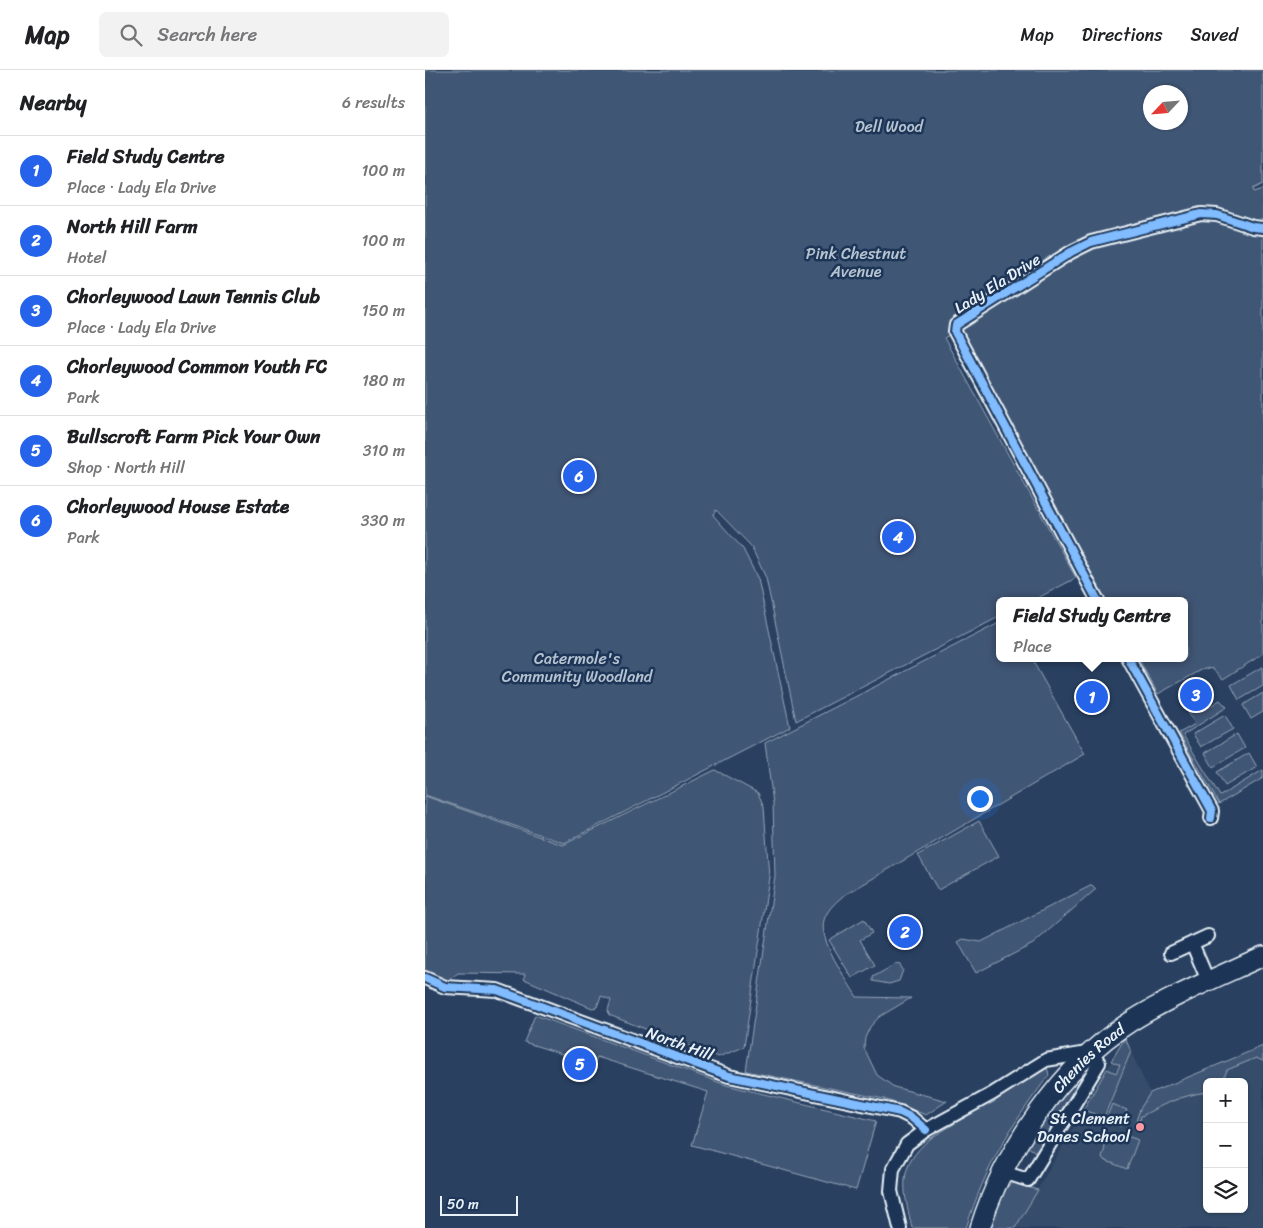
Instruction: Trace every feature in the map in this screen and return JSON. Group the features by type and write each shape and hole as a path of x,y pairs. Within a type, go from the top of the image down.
{"main road":[{"name":"Chenies Road","path":"980,1228 1003,1172 1017,1143 1034,1116 1093,1052 1128,1023 1208,981 1263,956"}],"street":[{"name":"Lady Ela Drive","path":"1096,597 955,332 956,325 1071,252 1097,240 1201,214 1217,215 1253,227 1263,228"},
{"path":"1130,662 1212,811 1211,818"},
{"path":"1171,952 1208,936"},
{"path":"1192,944 1208,981"},
{"name":"North Hill","path":"425,978 445,987 497,990 729,1076 899,1112 912,1118 925,1130"},
{"path":"900,1228 891,1191 893,1168 907,1144 925,1130 992,1094 1046,1060 1093,1052 1099,1063 1028,1180 1003,1172"}],"shaded area":[{"name":"St Clement Danes School","path":"1125,1039 1150,1093 1263,1046 1263,1228 1015,1228"}],"green space":[{"path":"425,70 1263,70 1263,184 1253,189 1254,192 1263,189 1263,654 1223,679 1214,669 1205,668 1158,694 1140,662 1188,662 1188,597 1104,597 959,329 944,338 1076,578 1040,597 996,597 996,619 796,721 766,578 751,546 716,510 713,515 743,549 758,579 790,727 564,843 425,795"},
{"path":"996,625 996,662 1033,662 1085,754 843,896 825,916 823,928 829,949 857,997 911,998 879,1017 870,1027 865,1038 864,1048 877,1075 894,1087 947,1101 926,1115 884,1099 746,1071 775,876 773,803 765,743"},
{"path":"1262,667 1263,686 1239,700 1231,685"},
{"path":"1263,693 1263,712 1251,719 1243,705"},
{"path":"1220,700 1227,707 1183,735 1220,796 1263,770 1263,778 1219,804 1179,733 1195,724 1188,712 1198,705 1202,711"},
{"path":"1225,715 1233,729 1201,747 1193,734"},
{"path":"1237,734 1245,748 1213,767 1205,753"},
{"path":"1249,753 1257,767 1225,786 1217,772"},
{"path":"715,770 758,793 764,807 769,877 744,1047 718,1057 609,1015 608,1010 611,1000 601,996 597,1007 592,1008 524,979 525,974 458,973 447,981 425,971 425,796 563,845"},
{"path":"979,821 999,856 938,890 918,855"},
{"path":"1092,885 1096,889 1033,944 976,973 958,942 963,939 981,942"},
{"path":"864,919 872,933 860,940 875,965 852,978 829,940"},
{"path":"896,964 900,965 903,970 899,981 889,984 873,981 873,977"},
{"path":"535,1015 726,1085 876,1121 856,1190 692,1145 708,1092 597,1057 594,1064 524,1042"},
{"path":"1125,1038 1131,1051 1104,1117 1083,1110 1107,1069 1116,1073 1120,1065 1111,1061"},
{"path":"1263,1046 1263,1061 1256,1058 1227,1070 1224,1078 1203,1078 1203,1092 1180,1098 1156,1108 1140,1117 1141,1119 1136,1122 1137,1129 1134,1127 1140,1109 1150,1093"},
{"path":"1047,1067 1049,1075 1022,1112 1000,1147 982,1185 966,1228 912,1228 906,1201 905,1179 912,1159 920,1149 931,1138"},
{"path":"1081,1073 1084,1076 1037,1153 1025,1145 1045,1114"},
{"path":"1112,1104 1127,1110 1120,1127 1119,1123 1104,1124"},
{"path":"1130,1137 1138,1140 1127,1169 1104,1160 1102,1157 1105,1148 1101,1140"},
{"path":"1013,1183 1038,1190 1015,1228 988,1228 1006,1187"}],"cycle path":[{"path":"1096,597 955,332 956,325 1071,252 1091,242 1201,214 1217,215 1253,227 1263,228"},
{"path":"1130,662 1212,811 1211,818"},
{"path":"425,978 445,987 497,990 729,1076 900,1112 912,1118 926,1130"}],"place":[{"name":"Chorleywood House Estate","path":"579,476"},
{"name":"Chorleywood Common Youth FC","path":"898,537"},
{"name":"Chorleywood Lawn Tennis Club","path":"1196,695"},
{"name":"Field Study Centre","path":"1092,697"},
{"name":"North Hill Farm","path":"905,932"},
{"name":"Bullscroft Farm Pick Your Own","path":"580,1064"},
{"name":"St Clement Danes School","path":"1140,1127"}],"park label":[{"name":"Dell Wood","path":"889,126"},
{"name":"Pink Chestnut Avenue","path":"856,262"},
{"name":"Catermole's Community Woodland","path":"577,667"}]}
